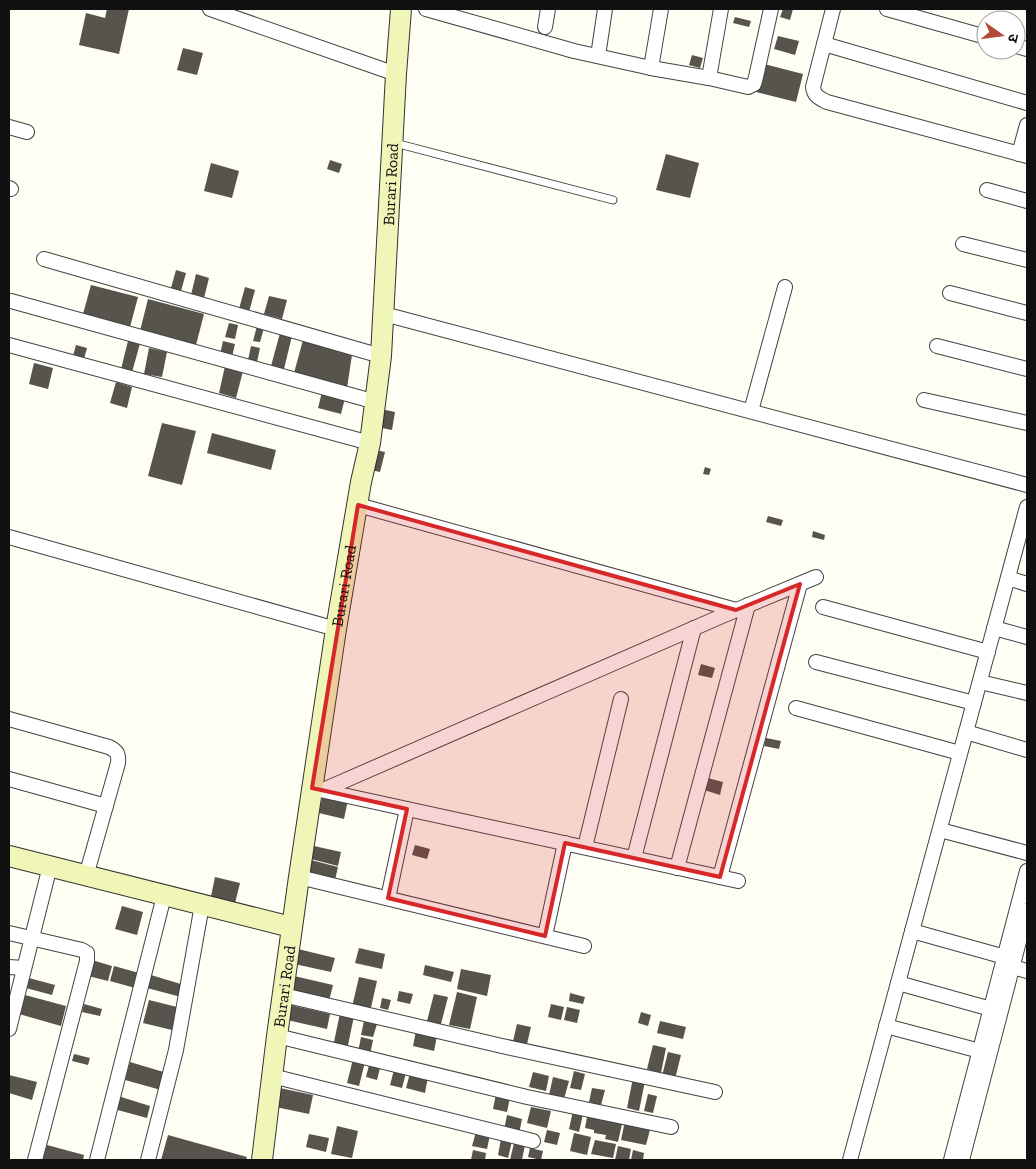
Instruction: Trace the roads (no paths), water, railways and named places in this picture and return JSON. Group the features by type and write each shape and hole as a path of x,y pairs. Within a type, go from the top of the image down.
{"main road":[{"name":"Burari Road","path":"262,1160 291,928 299,877 318,789 336,628 370,443 382,356 392,142 401,9"},
{"path":"9,856 291,928"}],"street":[{"path":"210,9 396,74"},
{"path":"426,9 574,51 748,87 754,84 771,9"},
{"path":"545,27 548,9"},
{"path":"598,56 606,9"},
{"path":"651,68 661,9"},
{"path":"709,78 720,9"},
{"path":"833,9 813,87 818,98 1023,155 1027,125"},
{"path":"887,9 976,34"},
{"path":"824,44 1027,103"},
{"path":"9,127 27,132"},
{"path":"986,190 1027,201"},
{"path":"963,244 1027,260"},
{"path":"44,259 382,356"},
{"path":"751,411 785,287"},
{"path":"950,293 1027,313"},
{"path":"11,301 376,402"},
{"path":"384,314 1027,485"},
{"path":"9,345 370,443"},
{"path":"937,346 1027,369"},
{"path":"924,400 1027,423"},
{"path":"358,505 742,608"},
{"path":"850,1160 994,628 1025,527 1027,507"},
{"path":"9,537 336,628"},
{"path":"318,789 816,577"},
{"path":"1008,578 1027,584"},
{"path":"720,877 800,584"},
{"path":"823,607 988,652"},
{"path":"677,868 742,608"},
{"path":"634,858 694,628"},
{"path":"994,628 1027,637"},
{"path":"816,662 974,704"},
{"path":"980,682 1027,694"},
{"path":"585,848 621,699"},
{"path":"796,708 960,753"},
{"path":"9,719 116,750 118,763 86,876"},
{"path":"966,732 1027,750"},
{"path":"9,779 106,806"},
{"path":"318,789 738,881"},
{"path":"388,898 407,809"},
{"path":"940,830 1027,853"},
{"path":"545,936 565,843"},
{"path":"9,1029 50,866"},
{"path":"962,1160 1009,962 1027,871"},
{"path":"299,877 584,946"},
{"path":"97,1160 164,896"},
{"path":"148,1160 176,1050 202,905"},
{"path":"951,1160 991,1009 1027,916"},
{"path":"912,931 1009,962 1027,971"},
{"path":"9,933 82,950 86,953 87,961 35,1160"},
{"path":"9,967 24,968"},
{"path":"898,983 991,1009"},
{"path":"283,996 492,1044 715,1092"},
{"path":"886,1026 980,1051"},
{"path":"277,1036 527,1097 672,1126"},
{"path":"272,1076 533,1142"}],"lane":[{"path":"392,142 614,200"}]}
